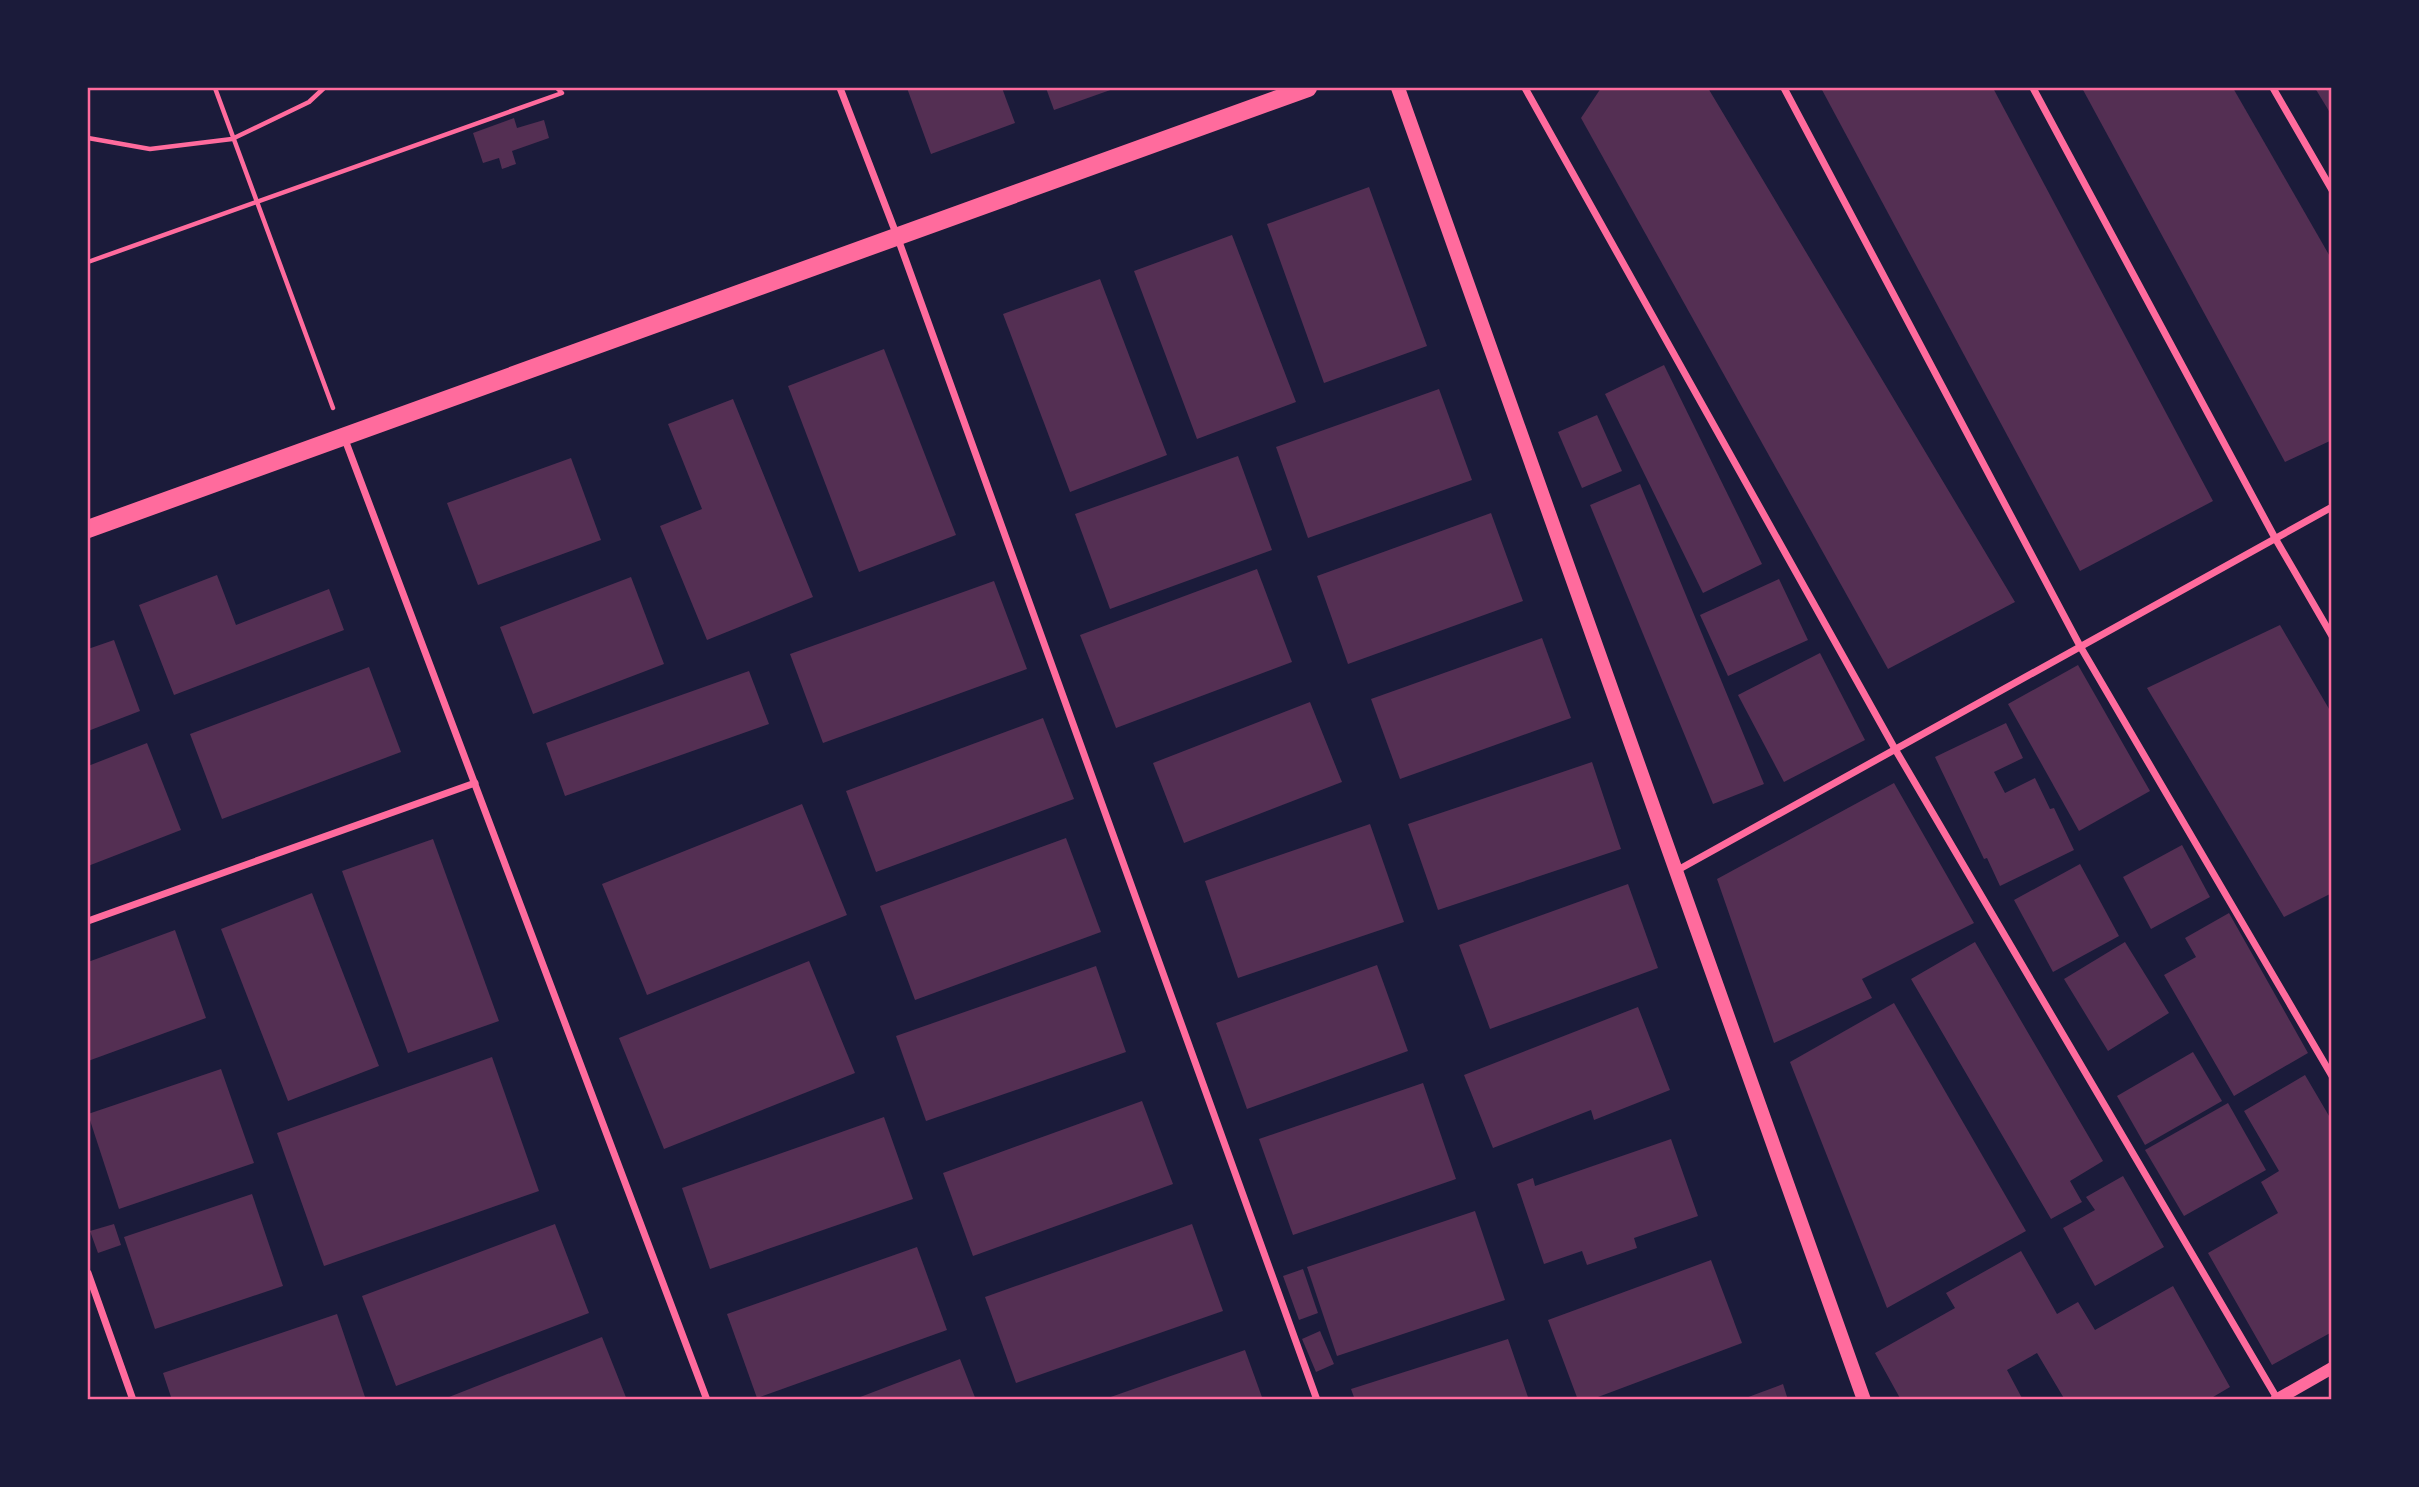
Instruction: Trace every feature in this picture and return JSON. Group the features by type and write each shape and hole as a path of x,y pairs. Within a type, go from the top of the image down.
{"main road":[{"path":"88,529 1308,88"},
{"path":"1398,88 1864,1399"}],"street":[{"path":"839,88 897,236 1317,1399"},
{"path":"1525,88 1895,749 2277,1399 2332,1368"},
{"path":"1784,88 2080,646 2332,1076"},
{"path":"2033,88 2275,538 2332,636"},
{"path":"2273,88 2332,190"},
{"path":"344,436 707,1399"},
{"path":"1676,870 2332,507"},
{"path":"88,921 475,783"},
{"path":"88,1273 134,1399"}],"path":[{"path":"215,88 344,436"},
{"path":"88,138 150,149 232,139 309,102 324,88"},
{"path":"88,262 562,93 557,88"}],"building":[{"path":"907,88 1002,88 1015,123 931,154"},
{"path":"1046,88 1116,88 1054,110"},
{"path":"1601,88 1708,88 2015,602 1888,669 1581,118"},
{"path":"1821,88 1993,88 2213,501 2080,571"},
{"path":"2082,88 2233,88 2332,260 2332,440 2285,462"},
{"path":"2315,88 2332,88 2332,116"},
{"path":"514,118 517,128 544,120 549,138 512,151 516,164 502,169 499,158 483,163 473,133"},
{"path":"1369,187 1427,346 1324,383 1267,224"},
{"path":"1232,235 1296,402 1197,439 1134,271"},
{"path":"1100,279 1167,455 1070,492 1003,314"},
{"path":"884,349 956,535 859,572 788,386"},
{"path":"1664,365 1762,564 1703,593 1605,394"},
{"path":"1439,389 1472,480 1308,538 1276,447"},
{"path":"733,399 813,597 707,640 660,526 702,509 668,424"},
{"path":"1597,415 1622,471 1582,488 1558,432"},
{"path":"1238,456 1272,550 1110,609 1075,514"},
{"path":"571,458 601,540 478,585 447,503"},
{"path":"1640,484 1764,784 1713,804 1590,505"},
{"path":"1491,513 1523,601 1348,664 1317,576"},
{"path":"1257,569 1292,662 1116,728 1080,635"},
{"path":"217,575 236,625 329,589 344,630 174,695 139,605"},
{"path":"631,577 664,664 533,714 500,627"},
{"path":"1779,579 1808,640 1728,676 1700,615"},
{"path":"994,581 1027,669 823,743 790,654"},
{"path":"2280,625 2332,714 2332,893 2284,917 2147,688"},
{"path":"1542,638 1571,718 1400,779 1371,699"},
{"path":"114,640 140,711 88,731 88,649"},
{"path":"1820,653 1865,740 1784,782 1738,695"},
{"path":"2078,665 2150,791 2079,831 2008,704"},
{"path":"369,667 401,752 222,819 190,734"},
{"path":"749,671 769,724 565,796 546,743"},
{"path":"1310,702 1342,782 1184,843 1153,763"},
{"path":"1043,718 1074,799 876,872 846,791"},
{"path":"2006,723 2023,758 1994,772 2005,793 2035,778 2050,809 2054,808 2074,850 2000,886 1987,858 1984,859 1935,757"},
{"path":"147,743 181,830 88,866 88,766"},
{"path":"1592,762 1621,849 1438,910 1408,824"},
{"path":"1894,783 1974,923 1862,979 1872,998 1774,1043 1717,879"},
{"path":"802,804 847,915 647,995 602,884"},
{"path":"1370,824 1404,922 1238,978 1205,881"},
{"path":"1066,838 1101,932 915,1000 880,906"},
{"path":"433,839 499,1021 408,1053 342,871"},
{"path":"2182,845 2210,897 2151,929 2123,877"},
{"path":"2080,864 2119,936 2053,972 2014,900"},
{"path":"1628,884 1658,968 1490,1029 1459,945"},
{"path":"312,893 379,1066 288,1101 221,929"},
{"path":"2229,913 2308,1053 2234,1096 2164,975 2196,957 2185,938"},
{"path":"175,930 206,1018 88,1061 88,962"},
{"path":"1975,942 2103,1161 2070,1181 2082,1202 2051,1219 1911,979"},
{"path":"2125,942 2169,1013 2108,1051 2064,979"},
{"path":"809,961 855,1073 664,1149 619,1038"},
{"path":"1377,965 1408,1051 1247,1109 1216,1023"},
{"path":"1096,966 1126,1052 926,1121 896,1036"},
{"path":"1894,1003 2026,1231 1887,1308 1790,1062"},
{"path":"1638,1007 1670,1090 1594,1120 1591,1110 1493,1148 1464,1075"},
{"path":"2193,1052 2222,1101 2145,1145 2117,1096"},
{"path":"492,1057 539,1191 324,1266 277,1133"},
{"path":"221,1069 254,1163 119,1209 88,1114"},
{"path":"2305,1075 2332,1121 2332,1332 2272,1365 2208,1253 2278,1213 2261,1182 2279,1171 2244,1111"},
{"path":"1423,1083 1456,1179 1293,1235 1259,1139"},
{"path":"1142,1101 1173,1184 973,1256 943,1173"},
{"path":"2228,1103 2266,1170 2184,1216 2145,1150"},
{"path":"884,1117 913,1199 710,1269 682,1188"},
{"path":"1671,1139 1698,1216 1634,1238 1637,1248 1587,1265 1582,1251 1544,1264 1517,1184 1533,1178 1535,1186"},
{"path":"2123,1176 2164,1247 2095,1286 2063,1228 2095,1210 2086,1197"},
{"path":"252,1194 283,1286 155,1329 124,1237"},
{"path":"1475,1211 1505,1300 1337,1356 1307,1267"},
{"path":"114,1224 121,1245 98,1253 90,1231"},
{"path":"555,1224 589,1313 396,1386 362,1296"},
{"path":"1192,1224 1223,1311 1016,1383 985,1297"},
{"path":"917,1247 947,1330 757,1398 727,1314"},
{"path":"2021,1251 2057,1314 2078,1302 2095,1330 2173,1286 2230,1387 2208,1400 2065,1400 2037,1353 2007,1370 2023,1400 1901,1400 1875,1353 1955,1308 1946,1293"},
{"path":"1711,1260 1742,1343 1590,1400 1578,1400 1548,1320"},
{"path":"1303,1269 1318,1313 1299,1320 1283,1276"},
{"path":"337,1314 366,1400 172,1400 163,1373"},
{"path":"1320,1331 1334,1364 1316,1372 1302,1339"},
{"path":"602,1337 627,1400 444,1400 444,1399"},
{"path":"1508,1339 1529,1400 1355,1400 1351,1389"},
{"path":"1245,1350 1263,1400 1105,1400 1105,1399"},
{"path":"960,1359 976,1400 855,1400 855,1399"},
{"path":"1783,1384 1788,1400 1743,1400 1743,1399"}]}
